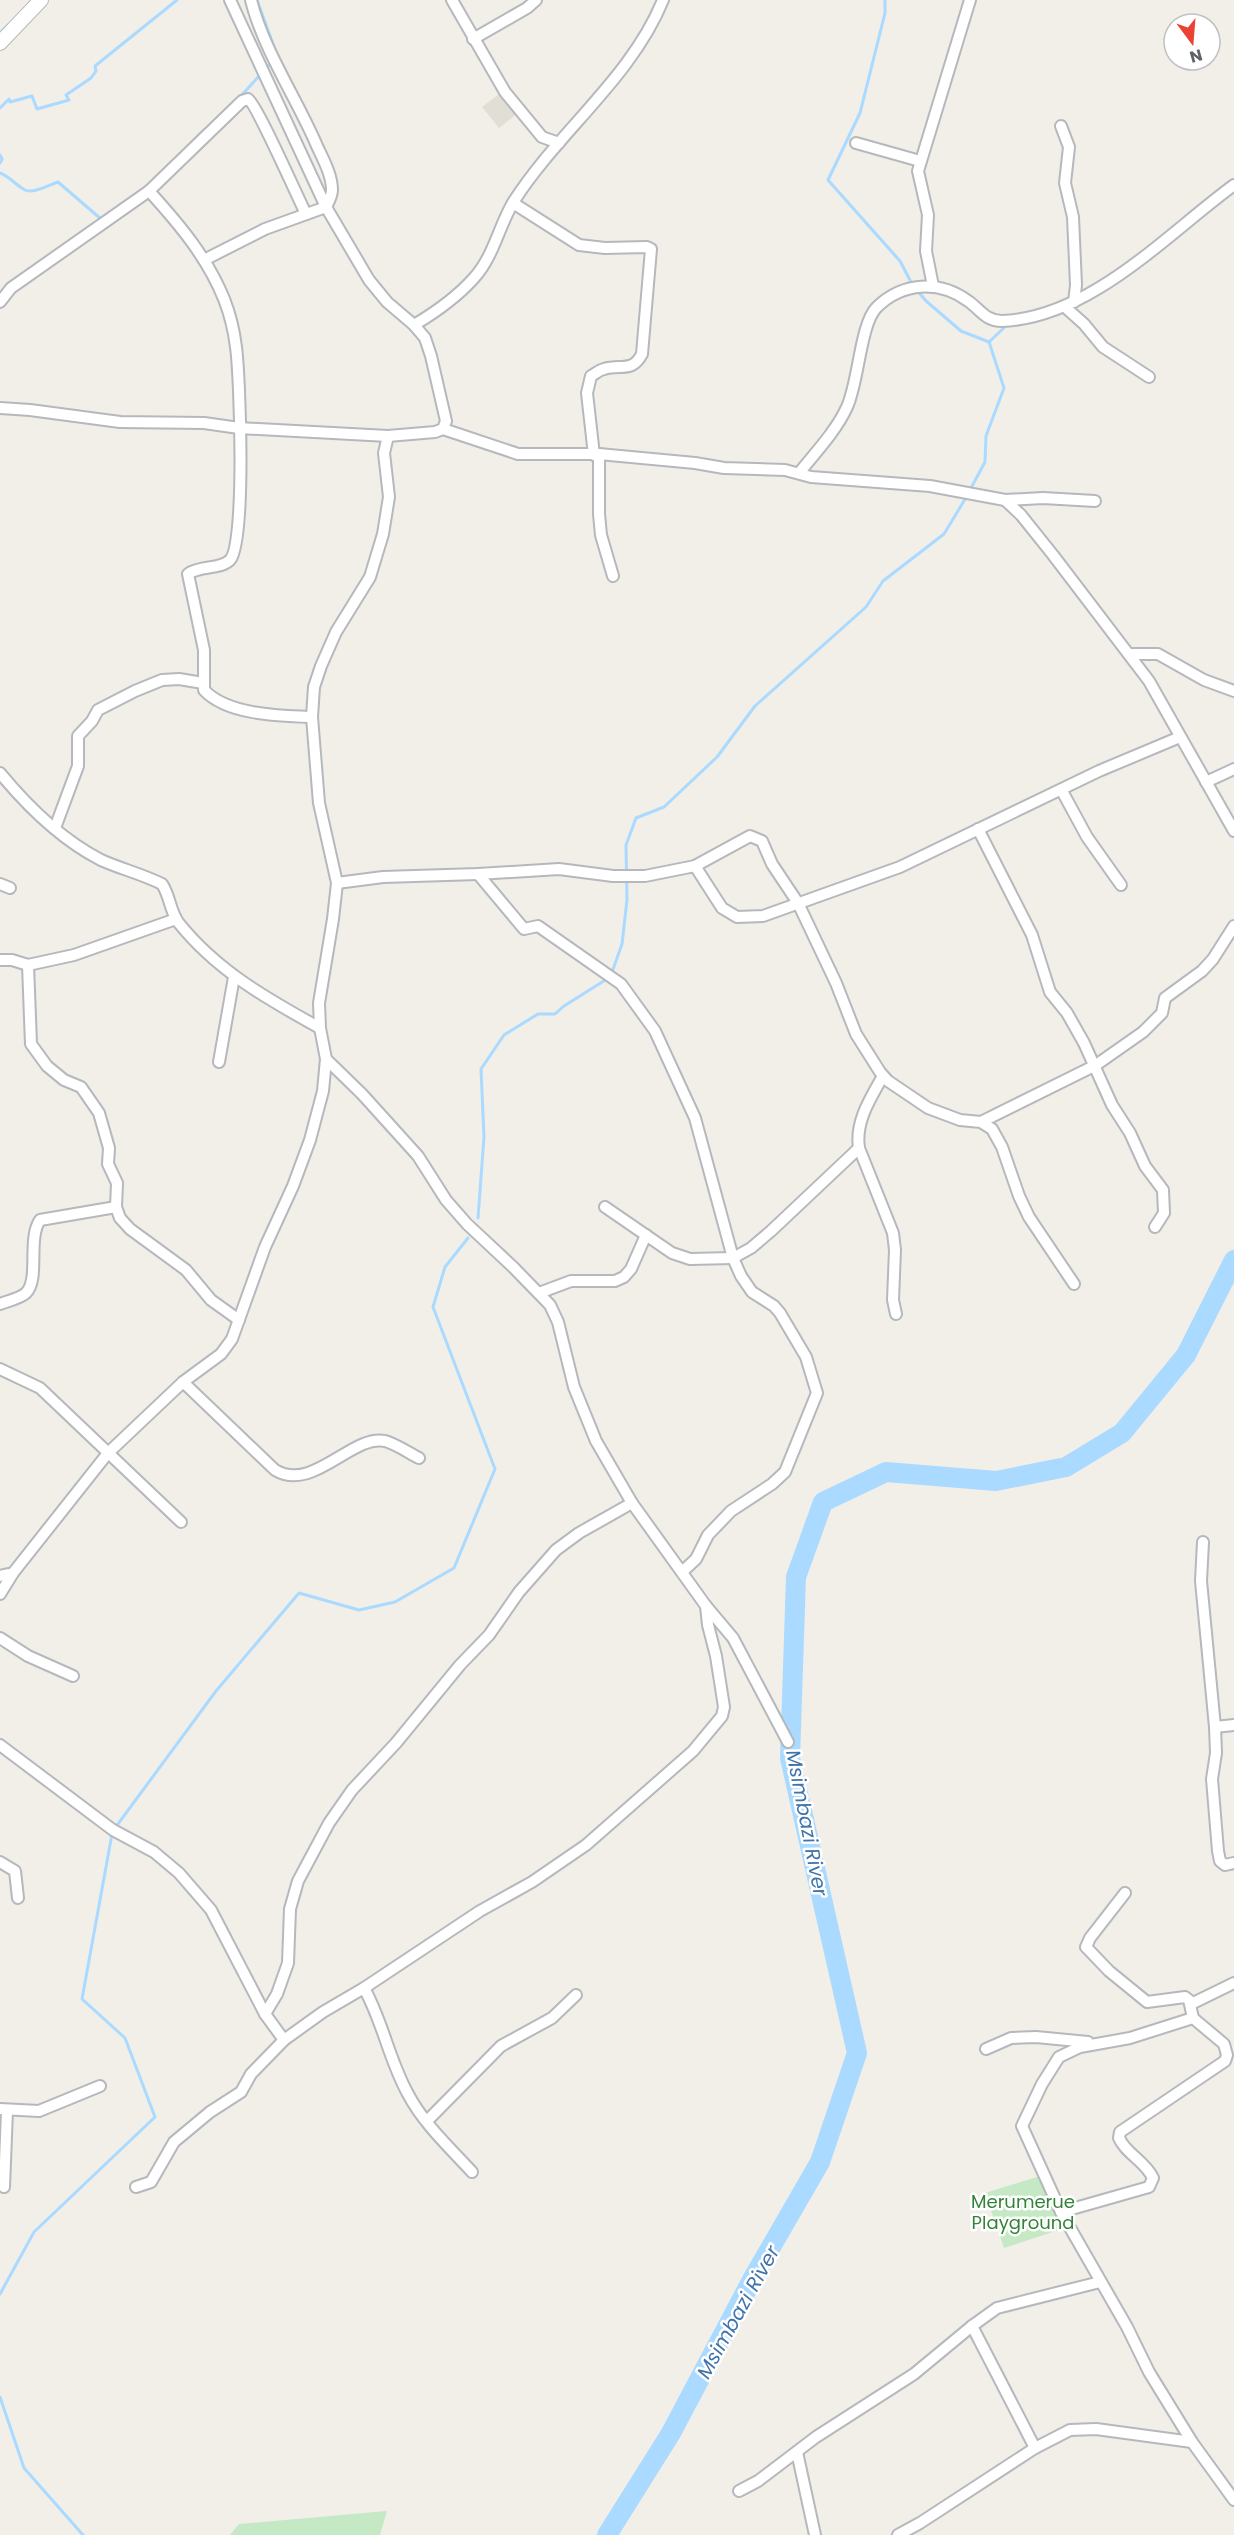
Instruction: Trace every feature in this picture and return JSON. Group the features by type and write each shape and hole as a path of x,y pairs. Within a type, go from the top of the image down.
{"street":[{"path":"0,44 41,0"},
{"path":"230,0 326,207 369,280 387,302 414,325 425,338 446,421 443,429"},
{"path":"250,0 266,44 306,118 325,164 332,188 326,207"},
{"path":"452,0 505,92 543,137 560,143"},
{"path":"474,39 527,8 536,0"},
{"path":"414,325 461,292 477,275 513,203 560,143 605,92 656,18 663,0"},
{"path":"933,286 926,251 928,215 918,171 970,0"},
{"path":"0,302 11,288 149,191 242,101 248,99 252,101 261,118 306,214"},
{"path":"1061,126 1070,147 1065,183 1074,217 1076,285 1069,305"},
{"path":"856,143 920,161"},
{"path":"799,473 832,432 847,407 856,382 870,315 886,300 914,286 933,286 948,289 969,302 989,319 1001,321 1069,305 1173,237 1234,186"},
{"path":"149,191 187,235 204,260 226,305 234,337 241,508 235,552 229,561 188,574 204,650 204,690 211,698 241,709 273,716 312,717"},
{"path":"513,203 579,245 651,249 642,354 638,362 630,367 603,369 591,376 587,393 597,455 599,514 613,576"},
{"path":"204,260 257,233 326,207"},
{"path":"1069,305 1103,347 1149,377"},
{"path":"0,408 120,422 204,423 239,429 388,436 435,432 443,429 518,454 597,455 695,463 724,468 799,473 811,477 930,486 1005,500 1044,498 1095,501"},
{"path":"0,1594 13,1573 108,1453 183,1382 225,1349 239,1320 265,1247 293,1186 310,1140 323,1091 326,1059 320,1028 319,1003 337,883 319,803 312,717 314,687 336,633 370,577 383,534 389,497 384,453 388,436"},
{"path":"1005,500 1022,515 1153,688 1234,831"},
{"path":"1129,654 1158,654 1204,680 1234,691"},
{"path":"55,828 78,766 78,736 92,721 98,710 162,680 178,679 203,683"},
{"path":"696,866 722,908 737,917 763,916 900,867 1107,768 1180,737"},
{"path":"1206,782 1234,769"},
{"path":"0,773 21,799 70,840 102,860 162,884 168,893 176,919 200,947 234,978 280,1007 320,1028"},
{"path":"1062,791 1087,837 1121,885"},
{"path":"978,829 1032,935 1050,992 1067,1013 1096,1065 1112,1105 1130,1133 1145,1166 1164,1190 1164,1213 1155,1227"},
{"path":"337,883 421,874 478,874 559,869 613,876 645,876 696,866 750,836 762,841 772,864 798,903 836,983 856,1034 883,1076 928,1108 960,1120 981,1122 988,1126 997,1137 1022,1205 1074,1284"},
{"path":"478,874 524,929 538,926 621,984 655,1031 688,1100 705,1151 733,1258 741,1276 752,1292 774,1306 780,1313 806,1357 818,1393 785,1472 772,1485 743,1500 725,1516 708,1534 696,1560 683,1571"},
{"path":"0,960 12,960 28,965 74,955 176,919"},
{"path":"981,1122 1096,1065 1143,1032 1162,1013 1165,998 1202,971 1213,959 1234,926"},
{"path":"28,965 31,1044 47,1066 64,1080 81,1087 99,1113 110,1148 108,1164 117,1183 116,1207 120,1218 130,1229 186,1270 212,1300 239,1320"},
{"path":"219,1062 234,978"},
{"path":"326,1059 362,1094 418,1156 446,1200 467,1224 550,1305 558,1322 574,1387 596,1441 632,1503 706,1606 733,1638 788,1742"},
{"path":"883,1076 864,1112 858,1131 859,1148 893,1233 895,1250 893,1300 896,1314"},
{"path":"605,1207 672,1253 690,1259 733,1258 751,1248 771,1231 859,1148"},
{"path":"0,1304 26,1294 30,1287 33,1267 33,1229 40,1220 116,1207"},
{"path":"539,1293 571,1281 615,1281 624,1277 631,1269 646,1235"},
{"path":"0,1369 40,1388 181,1522"},
{"path":"183,1382 275,1470 285,1476 297,1476 327,1465 372,1441 386,1441 419,1458"},
{"path":"265,2014 277,1994 288,1963 290,1909 298,1881 329,1823 352,1790 396,1743 460,1665 489,1635 519,1592 556,1550 579,1533 632,1503"},
{"path":"1203,1542 1201,1581 1215,1727 1216,1753 1212,1779 1218,1851 1220,1861 1225,1865 1234,1863"},
{"path":"0,1576 13,1573"},
{"path":"136,2187 151,2182 174,2142 210,2112 241,2092 251,2074 284,2040 323,2012 364,1988 480,1911 532,1882 585,1845 618,1820 693,1751 722,1716 724,1707 706,1606"},
{"path":"0,1638 28,1656 73,1676"},
{"path":"1215,1727 1234,1725"},
{"path":"0,1745 113,1830 153,1852 179,1873 211,1910 265,2014 284,2040"},
{"path":"0,1862 15,1871 18,1898"},
{"path":"1060,2212 1149,2187 1153,2178 1148,2168 1122,2145 1119,2138 1120,2132 1206,2075 1224,2061 1227,2055 1224,2044 1193,2018 1191,2004 1185,1997 1148,2002 1109,1971 1086,1947 1090,1938 1125,1893"},
{"path":"1191,2004 1234,1983"},
{"path":"364,1988 376,2010 382,2031 409,2096 427,2121 472,2172"},
{"path":"427,2121 501,2046 552,2018 576,1995"},
{"path":"1193,2018 1173,2026 1080,2047 1059,2057 1042,2084 1022,2126 1060,2212 1127,2327 1149,2372 1192,2442 1234,2500"},
{"path":"986,2049 1011,2038 1036,2037 1103,2043"},
{"path":"4,2187 3,2110 39,2111 100,2086"},
{"path":"739,2491 758,2481 797,2452 914,2374 997,2308 1100,2282"},
{"path":"972,2326 1035,2448"},
{"path":"898,2535 1035,2448 1070,2430 1081,2428 1192,2442"},
{"path":"797,2452 815,2535"}],"shaded area":[{"path":"502,92 518,113 499,128 482,107"}],"green space":[{"name":"Merumerue Playground","path":"1040,2176 1065,2228 1004,2248 985,2193"},
{"path":"387,2511 380,2535 230,2535 239,2524"}],"waterway":[{"path":"0,108 9,99 10,102 32,96 37,109 69,100 66,95 91,78 96,71 95,66 177,0"},
{"path":"257,0 277,55"},
{"path":"885,0 885,13 860,113 828,180 900,261 912,284"},
{"path":"0,33 9,24"},
{"path":"238,99 272,62"},
{"path":"188,146 204,130"},
{"path":"0,155 2,159 0,163"},
{"path":"0,173 28,191 58,182 101,219"},
{"path":"916,289 926,301 961,331 989,342 1004,388 986,436 985,462 971,488"},
{"path":"989,342 1008,324"},
{"path":"611,975 622,944 627,900 626,845 636,818 664,807 717,757 755,706 866,607 883,581 944,534 967,496"},
{"path":"478,1218 484,1137 481,1069 504,1035 538,1014 555,1014 607,979"},
{"path":"115,1828 216,1691 299,1593 359,1610 395,1602 454,1568 495,1469 433,1307 445,1267 468,1238"},
{"name":"Msimbazi River","path":"607,2535 671,2433 753,2278 820,2162 857,2053 790,1758 796,1577 823,1502 886,1472 996,1481 1066,1467 1122,1433 1186,1355 1234,1260"},
{"path":"0,2294 34,2232 155,2117 125,2038 82,1999 112,1834"},
{"path":"0,2397 24,2468 83,2535"}]}
